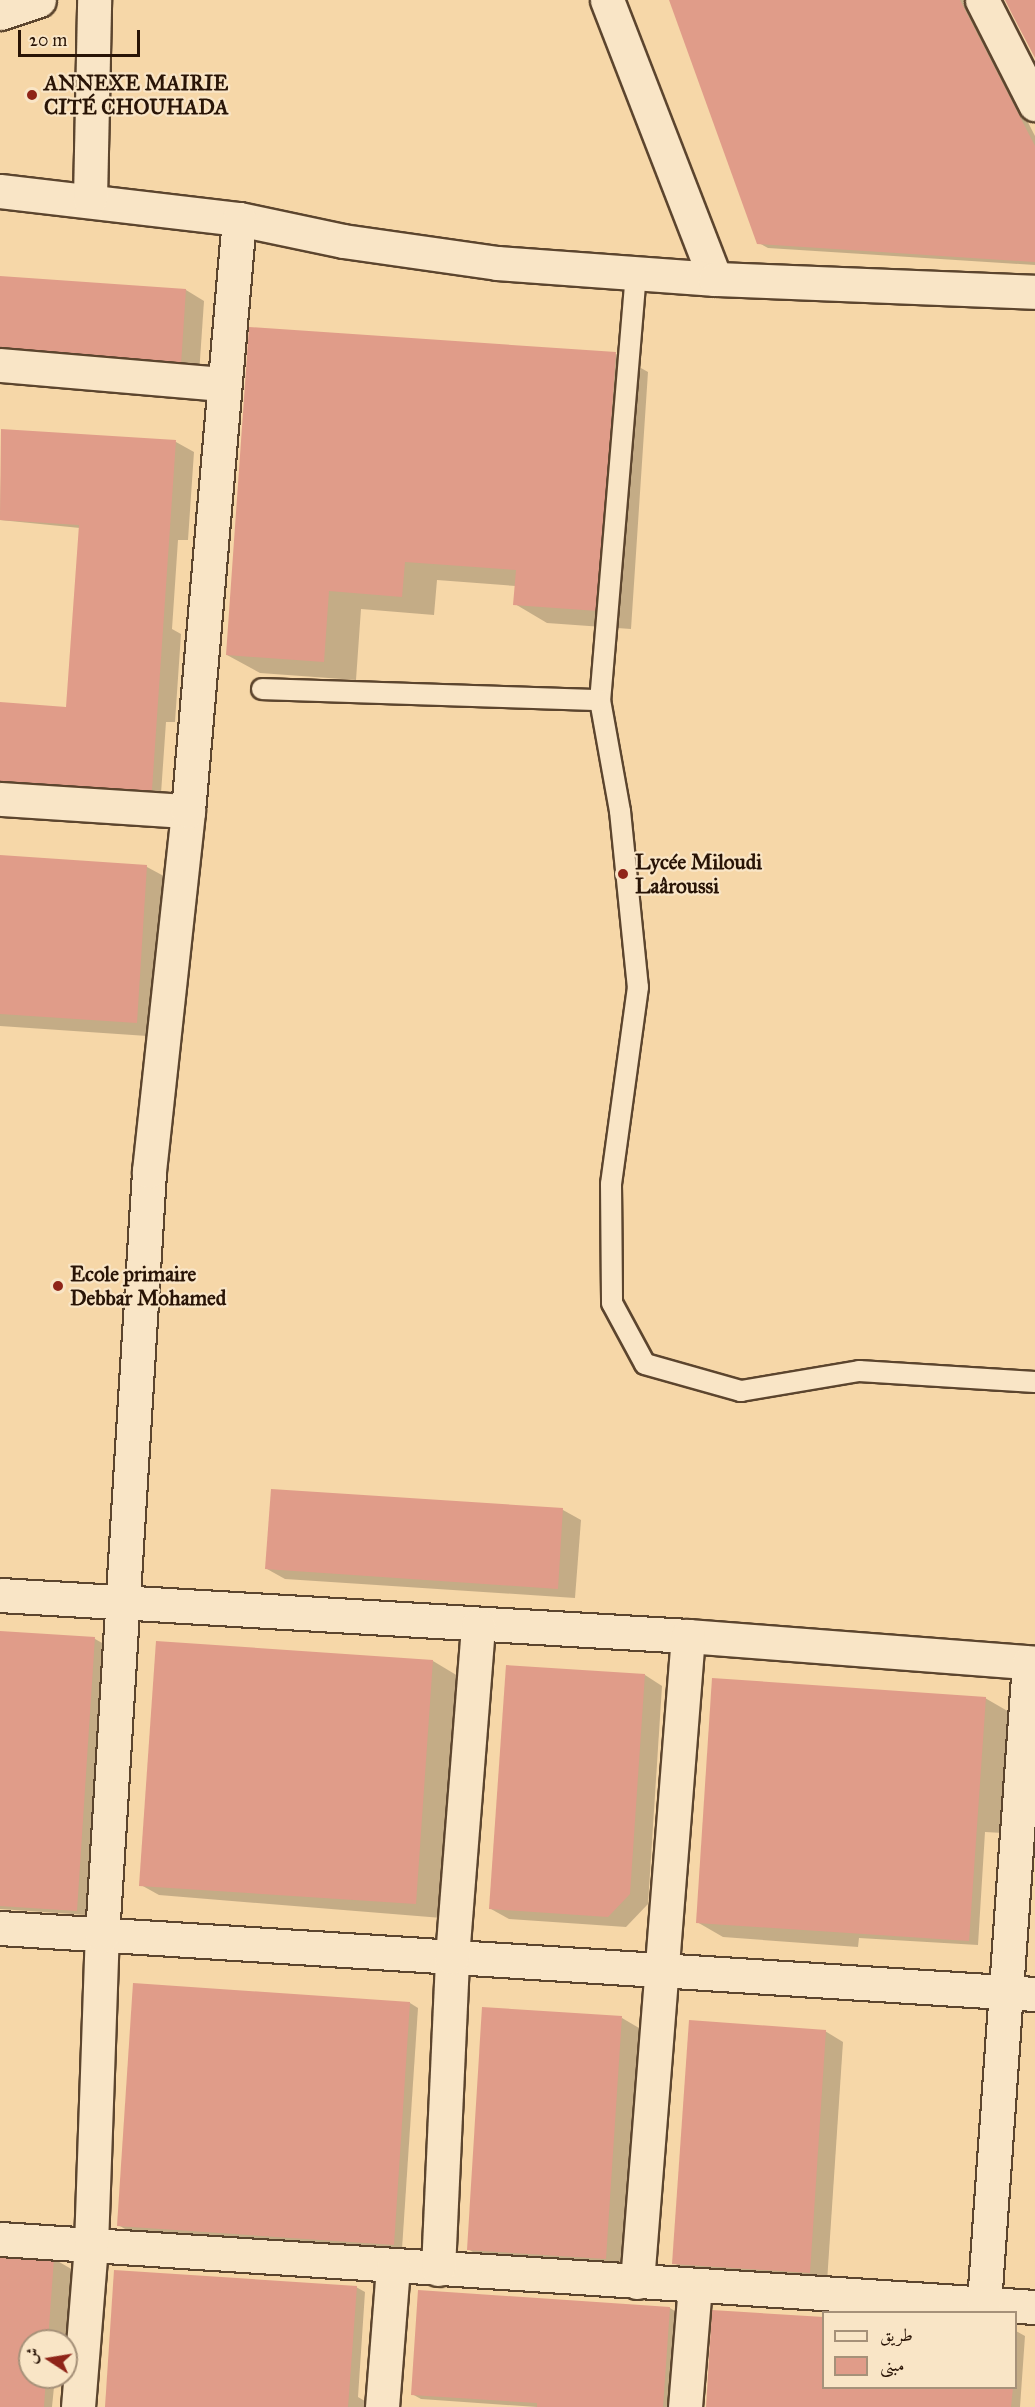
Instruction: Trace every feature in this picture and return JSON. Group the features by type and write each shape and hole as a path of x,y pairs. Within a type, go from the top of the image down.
{"street":[{"path":"0,13 39,0"},
{"path":"90,199 94,0"},
{"path":"608,0 715,279"},
{"path":"982,0 1035,104"},
{"path":"0,191 90,199 239,219 343,242 473,259 715,279 1035,292"},
{"path":"78,2407 91,2245 102,1936 149,1171 188,811 239,219"},
{"path":"0,365 223,384"},
{"path":"0,799 188,811"},
{"path":"0,1595 122,1605 688,1636 1032,1663 1021,1993 984,2303"},
{"path":"438,2269 452,1957 478,1625"},
{"path":"637,2282 688,1636"},
{"path":"0,1928 1021,1993"},
{"path":"0,2239 1035,2307"},
{"path":"382,2407 393,2266"},
{"path":"685,2407 695,2286"}],"lane":[{"path":"636,273 600,700 620,811 638,987 611,1184 612,1303 645,1364 741,1391 860,1371 1035,1382"},
{"path":"262,689 600,700"}],"building":[{"path":"669,0 960,0 1035,146 1035,262 757,244"},
{"path":"1005,0 1035,0 1035,58 1013,16"},
{"path":"0,276 186,289 180,380 0,368"},
{"path":"249,327 616,352 598,611 513,605 516,570 405,562 402,597 329,591 324,662 226,655"},
{"path":"1,429 176,440 151,804 0,794 0,702 66,707 79,525 0,520"},
{"path":"0,855 147,865 137,1023 0,1014"},
{"path":"271,1489 563,1508 558,1589 265,1569"},
{"path":"0,1631 95,1637 77,1911 0,1906"},
{"path":"156,1641 433,1660 416,1904 139,1886"},
{"path":"506,1665 645,1674 630,1894 608,1917 489,1909"},
{"path":"712,1678 986,1697 969,1941 696,1923"},
{"path":"133,1983 410,2002 394,2245 117,2226"},
{"path":"482,2007 622,2016 606,2259 467,2250"},
{"path":"689,2020 826,2030 810,2273 672,2264"},
{"path":"0,2254 54,2258 49,2329 18,2329 18,2389 45,2389 44,2407 0,2407"},
{"path":"114,2270 357,2286 348,2407 105,2407"},
{"path":"418,2290 670,2307 663,2407 537,2407 537,2403 411,2395"},
{"path":"712,2310 822,2317 822,2389 1013,2389 1011,2407 706,2407"}],"place":[{"name":"ANNEXE MAIRIE CITÉ CHOUHADA","path":"32,95"},
{"name":"Lycée Miloudi Laâroussi","path":"623,874"},
{"name":"Ecole primaire Debbar Mohamed","path":"58,1286"}]}
